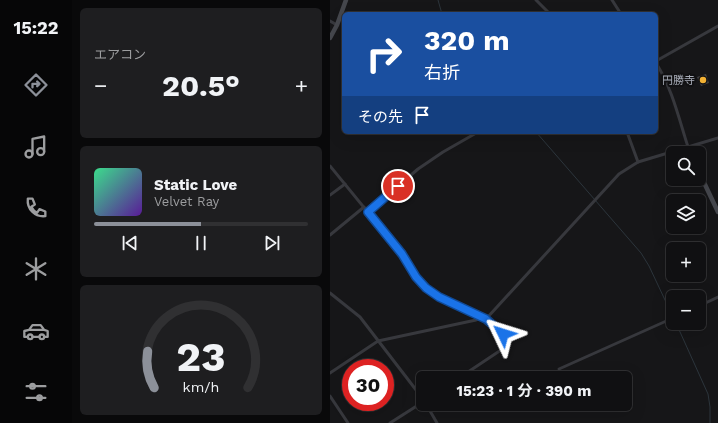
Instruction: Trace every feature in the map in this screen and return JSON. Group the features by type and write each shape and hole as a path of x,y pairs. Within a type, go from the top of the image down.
{"street":[{"path":"342,12 347,0"},
{"path":"536,0 548,12"},
{"path":"618,0 613,2 620,12"},
{"path":"330,38 342,12"},
{"path":"330,21 337,25"},
{"path":"658,61 718,26"},
{"path":"658,65 673,102 687,146"},
{"path":"368,212 418,169 443,152 474,134"},
{"path":"628,134 638,162"},
{"path":"694,146 718,138"},
{"path":"486,319 619,174 638,162 666,154"},
{"path":"330,166 402,254 416,277 426,288 434,294 486,319 511,341 504,348 470,371"},
{"path":"330,195 345,184"},
{"path":"706,186 718,212"},
{"path":"330,235 364,207"},
{"path":"330,293 355,312 416,391"},
{"path":"706,303 718,297"},
{"path":"330,373 378,340 476,320 481,317"},
{"path":"559,369 666,321"},
{"path":"330,396 348,423"},
{"path":"390,423 416,405"},
{"path":"430,411 437,423"}],"building":[{"name":"円勝寺","path":"706,74 709,83 701,86 697,77"}],"waterway":[{"path":"438,0 441,12"},
{"path":"538,134 641,253 649,266 666,302"},
{"path":"679,330 708,394 710,423"}],"place":[{"name":"円勝寺","path":"703,80"}],"route":[{"path":"398,186 368,212 406,259 416,277 426,288 439,297 486,319 503,334"}]}
